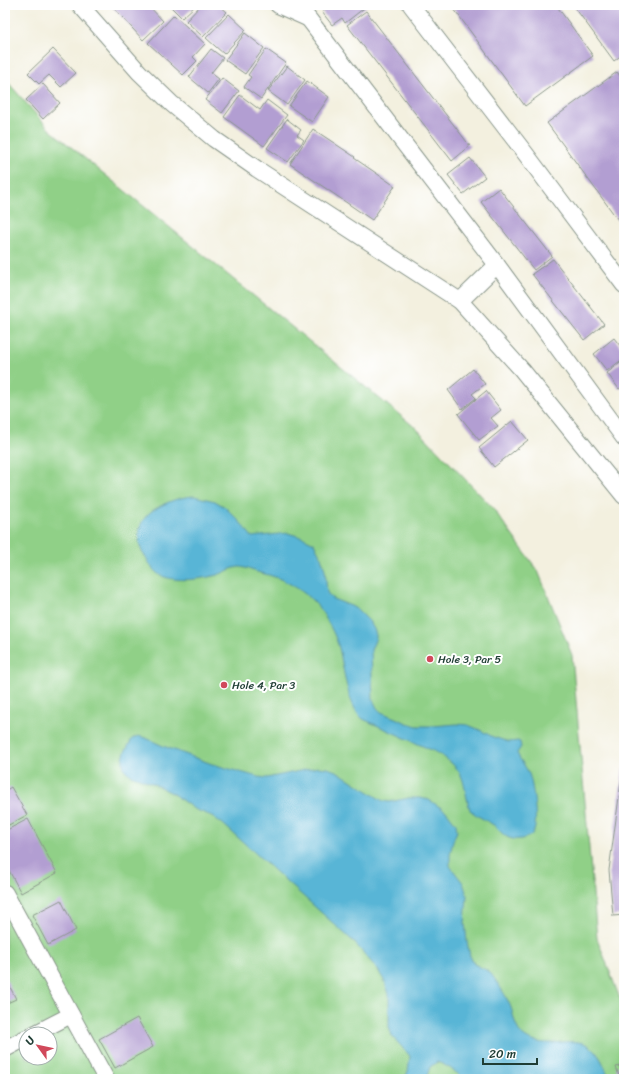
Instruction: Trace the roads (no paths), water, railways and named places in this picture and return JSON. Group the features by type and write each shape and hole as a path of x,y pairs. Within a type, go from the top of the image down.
{"street":[{"path":"80,5 139,72 172,104 214,139 257,170 460,301 522,370 624,496"},
{"path":"278,5 308,18"},
{"path":"298,5 496,265 624,438"},
{"path":"411,5 526,153 624,285"},
{"path":"460,301 496,265"},
{"path":"5,893 106,1079"},
{"path":"50,1026 71,1015"},
{"path":"5,1049 18,1042"}],"water":[{"path":"194,496 215,501 225,507 252,537 288,533 314,543 321,557 325,570 327,592 329,596 358,610 369,621 374,629 376,638 371,650 373,700 381,712 417,726 457,724 468,725 493,737 509,742 520,742 521,747 517,753 531,779 533,794 535,826 532,834 519,839 512,839 505,836 495,826 470,810 462,777 448,760 438,753 363,719 353,705 339,648 333,631 318,606 302,591 280,579 241,567 234,568 220,574 188,580 173,579 160,575 156,572 141,550 139,543 139,531 143,520 151,511 170,501"},
{"path":"138,736 212,764 258,777 267,778 318,767 328,768 338,772 383,801 389,802 409,798 420,798 429,800 446,811 456,824 457,831 450,855 450,866 463,883 467,895 465,923 470,956 474,964 488,971 492,975 510,1006 516,1026 522,1035 533,1041 553,1043 574,1042 590,1046 598,1054 604,1064 609,1079 464,1079 451,1069 437,1062 430,1067 426,1079 405,1079 408,1071 410,1056 392,1036 389,1027 389,994 385,982 378,970 354,942 223,824 212,816 194,809 172,793 131,775 126,771 123,765 125,752 132,739"}],"place":[{"name":"Hole 3, Par 5","path":"430,659"},
{"name":"Hole 4, Par 3","path":"224,685"}]}
